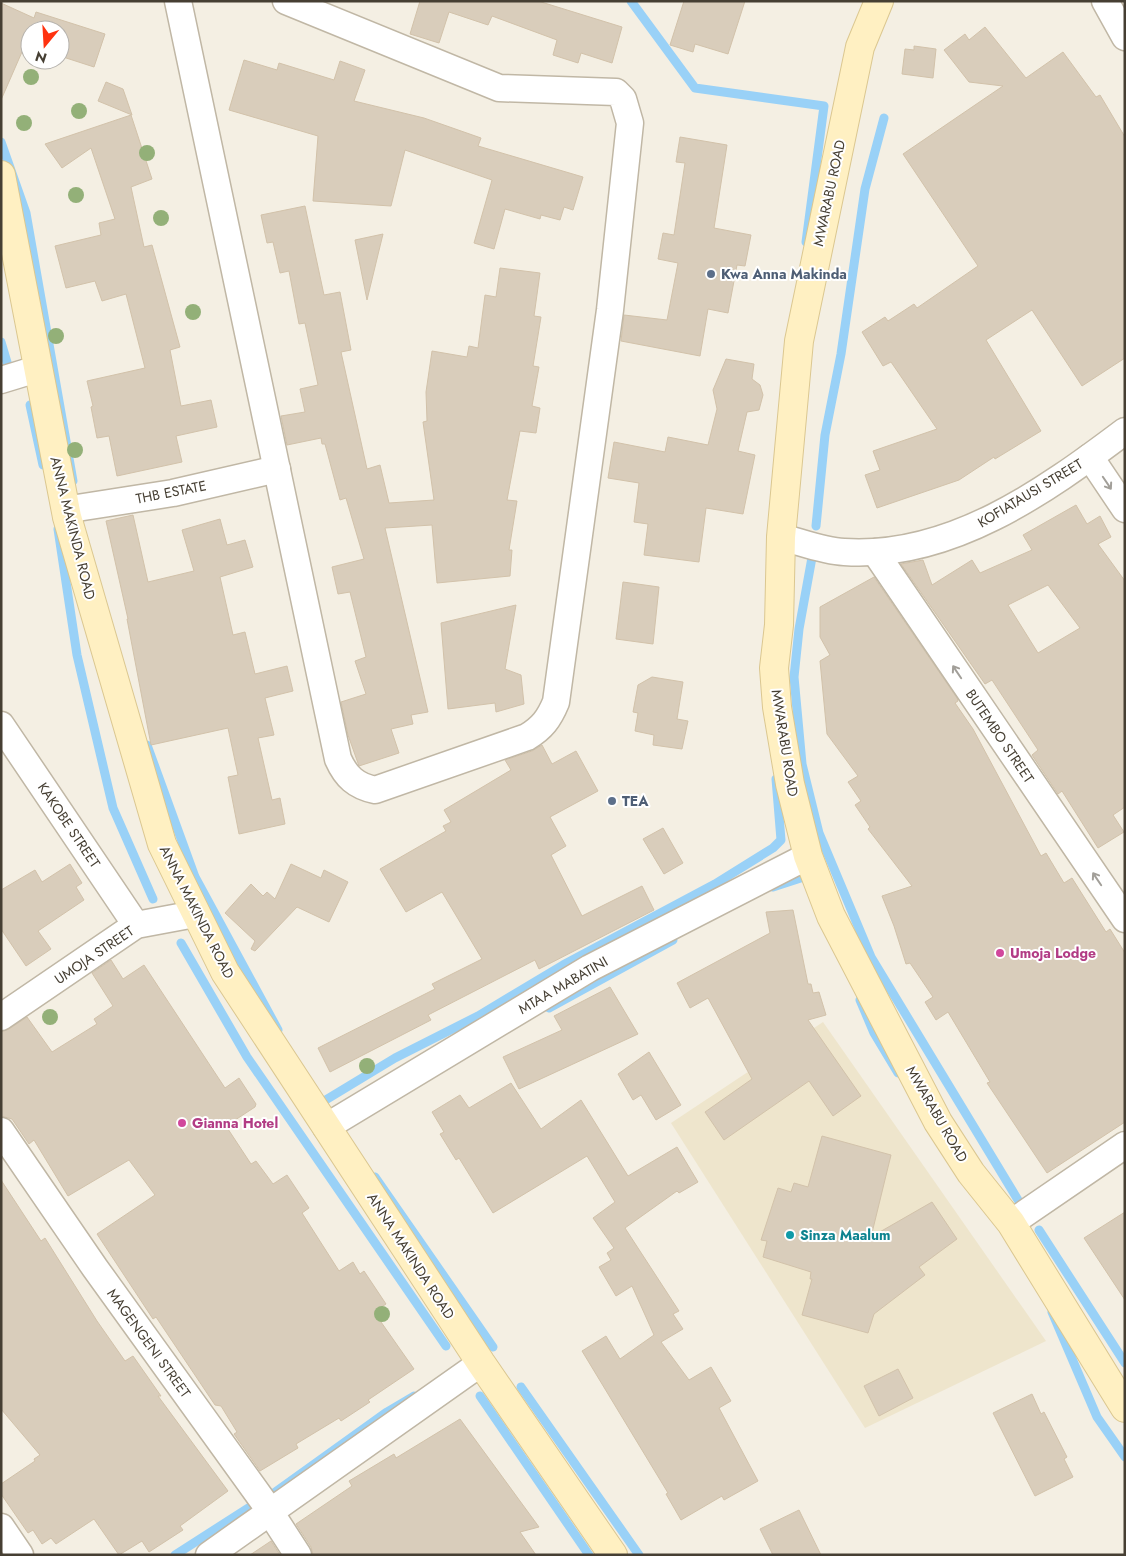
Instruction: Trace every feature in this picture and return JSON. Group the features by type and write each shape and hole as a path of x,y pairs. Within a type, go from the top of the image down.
{"street":[{"path":"178,1 338,759 346,774 360,786 375,790 527,737 540,728 550,716 556,702 610,310 630,123 623,99 616,92 499,88 286,1"},
{"name":"MWARABU ROAD","path":"879,1 860,47 798,341 781,537 778,626 774,668 777,707 790,784 808,856 830,916 938,1122 972,1173 1011,1223 1125,1408"},
{"path":"1105,1 1125,37"},
{"name":"ANNA MAKINDA ROAD","path":"1,175 67,517 162,844 225,972 481,1363 613,1555"},
{"path":"1,380 37,369"},
{"name":"KOFIATAUSI STREET","path":"781,537 842,552 875,552 923,544 963,532 1022,501 1090,457 1125,431"},
{"path":"1090,457 1125,509"},
{"name":"THB ESTATE","path":"67,517 77,508 173,493 276,469"},
{"name":"BUTEMBO STREET","path":"875,552 1125,920"},
{"name":"KAKOBE STREET","path":"1,725 136,925"},
{"name":"MTAA MABATINI","path":"326,1127 590,968 808,856"},
{"name":"UMOJA STREET","path":"1,1018 136,925 195,914"},
{"name":"MAGENGENI STREET","path":"1,1131 95,1268 270,1512 298,1555"},
{"path":"1011,1223 1125,1146"},
{"path":"210,1555 481,1363"},
{"path":"1,1527 20,1555"}],"shaded area":[{"name":"Sinza Maalum","path":"823,1022 1046,1341 865,1428 671,1123"}],"building":[{"path":"420,1 538,1 622,27 612,63 581,53 578,63 553,55 557,40 492,16 488,25 449,12 439,43 410,34"},
{"path":"684,1 745,1 728,54 695,44 693,52 670,45"},
{"path":"1,3 34,18 36,12 61,20 20,20 20,56 1,100"},
{"path":"70,23 105,34 94,67 70,59"},
{"path":"985,27 1026,78 1063,52 1096,97 1100,95 1125,137 1125,358 1082,386 1032,310 986,340 1041,431 995,459 994,457 959,480 877,508 865,475 880,470 873,451 937,429 891,362 883,366 862,332 885,317 888,321 914,304 917,308 978,266 903,154 1003,86 969,82 944,50 965,34 969,40"},
{"path":"914,46 936,49 933,78 902,74 905,49 914,50"},
{"path":"244,60 277,70 279,63 334,80 340,61 365,70 354,101 424,118 481,138 478,146 583,177 573,210 564,207 560,220 541,215 540,219 505,209 494,249 474,243 492,180 405,150 391,206 313,201 318,136 229,110"},
{"path":"106,82 123,89 132,115 98,101"},
{"path":"131,115 152,179 131,187 144,247 152,245 180,347 170,350 181,406 211,400 217,427 176,436 182,462 117,476 109,436 97,438 91,407 93,406 87,381 145,368 126,294 102,301 95,281 66,288 55,246 101,235 99,223 115,219 91,148 62,168 45,144"},
{"path":"680,137 727,145 714,228 751,235 745,266 737,265 728,313 708,309 700,356 621,341 624,315 667,320 678,263 658,259 663,233 674,235 685,163 676,162"},
{"path":"305,206 324,295 340,292 351,350 341,352 367,469 380,465 389,503 434,500 423,422 427,421 426,392 432,351 467,357 469,346 478,348 485,295 496,297 500,268 540,273 534,316 541,317 533,366 539,367 532,406 540,408 536,433 520,431 507,500 517,501 509,550 512,550 510,576 437,583 432,525 385,528 428,712 411,715 413,724 391,729 399,753 359,766 348,735 341,702 366,694 355,661 366,657 350,592 338,594 332,567 364,559 346,498 340,500 325,444 322,444 321,438 287,445 281,416 305,412 300,389 318,385 305,323 299,324 289,271 280,273 273,242 267,243 261,215"},
{"path":"383,234 367,300 355,240"},
{"path":"726,359 754,364 752,379 760,385 763,395 759,410 747,412 738,451 755,455 743,514 706,508 699,562 644,555 648,524 634,522 639,483 608,478 614,442 665,452 668,437 708,445 717,409 713,390"},
{"path":"1076,505 1087,524 1100,516 1111,537 1098,544 1125,581 1125,807 1113,815 1124,832 1098,848 1062,791 1058,794 1032,755 1038,750 992,680 985,684 901,564 923,560 932,585 972,560 980,573 1032,550 1023,535","holes":["1048,585 1080,628 1038,653 1008,605"]},
{"path":"133,515 148,582 194,571 182,530 220,519 227,545 245,540 253,567 220,577 233,635 245,632 255,674 287,666 293,691 265,698 274,735 258,738 272,800 280,798 285,824 239,834 228,777 238,775 228,728 151,745 128,619 106,521"},
{"path":"874,577 957,698 958,701 955,703 973,729 1041,856 1046,853 1064,883 1072,878 1106,932 1110,929 1125,953 1125,1122 1047,1173 987,1083 990,1082 948,1012 936,1020 925,1002 933,997 910,963 906,964 882,896 912,886 868,829 870,827 855,805 861,801 848,782 858,776 827,734 820,661 830,655 820,637 820,607"},
{"path":"623,582 659,587 653,644 616,639"},
{"path":"516,605 505,669 521,675 524,704 496,712 495,703 448,709 441,623"},
{"path":"652,677 683,682 677,719 688,721 682,749 653,745 654,735 635,731 638,713 633,712 638,685"},
{"path":"542,745 552,764 576,751 598,791 550,817 566,846 551,855 582,916 642,886 654,910 539,969 535,960 428,1015 431,1020 330,1072 318,1048 435,989 432,984 482,959 442,892 406,912 380,869 446,831 443,826 451,822 444,810 511,770 505,760 532,751"},
{"path":"663,828 683,863 664,874 643,839"},
{"path":"70,864 82,883 76,887 84,900 38,931 51,949 26,966 1,929 1,890 35,870 42,882"},
{"path":"291,864 321,878 324,870 348,882 329,922 297,907 255,951 251,949 255,941 225,913 251,884 263,896 267,892 275,899"},
{"path":"793,910 808,984 811,984 813,993 819,992 826,1015 808,1020 861,1096 833,1116 809,1081 724,1140 705,1112 752,1079 708,998 690,1008 677,983 770,933 766,912"},
{"path":"111,960 123,979 144,965 225,1088 239,1078 256,1104 255,1107 226,1126 251,1164 256,1161 273,1184 287,1175 309,1208 302,1213 339,1271 353,1262 360,1274 364,1271 386,1304 374,1312 414,1369 368,1400 370,1402 341,1421 339,1418 296,1444 298,1448 260,1471 234,1434 237,1432 221,1406 215,1405 156,1317 153,1319 97,1234 155,1195 129,1160 68,1196 34,1140 29,1144 12,1119 1,1116 1,1032 27,1017 52,1052 97,1024 94,1019 113,1006 92,973"},
{"path":"610,987 638,1034 519,1089 503,1057 562,1030 554,1016"},
{"path":"649,1052 681,1105 656,1120 641,1095 633,1100 618,1074"},
{"path":"511,1083 541,1129 581,1100 628,1176 677,1147 698,1182 679,1193 677,1191 625,1228 679,1311 673,1314 683,1329 661,1342 689,1380 711,1367 731,1401 719,1408 758,1481 724,1500 722,1496 681,1520 666,1494 668,1493 582,1351 606,1336 620,1359 654,1335 632,1286 616,1296 599,1267 611,1260 607,1253 614,1248 593,1218 615,1202 587,1156 493,1213 459,1158 456,1160 440,1134 444,1132 432,1112 460,1095 469,1108"},
{"name":"Sinza Maalum","path":"822,1136 891,1155 871,1237 932,1202 957,1239 919,1267 925,1275 874,1314 868,1333 802,1315 812,1279 810,1279 811,1272 763,1257 767,1241 761,1240 778,1188 791,1192 794,1183 808,1187"},
{"path":"1,1180 41,1241 45,1238 97,1321 125,1361 133,1356 161,1396 158,1396 228,1491 180,1526 183,1530 149,1552 142,1541 119,1555 94,1519 56,1544 51,1538 42,1544 33,1530 28,1533 1,1494 1,1484 35,1461 34,1459 40,1455 1,1409"},
{"path":"1125,1212 1125,1300 1084,1238"},
{"path":"898,1369 913,1398 879,1416 864,1386"},
{"path":"1032,1394 1041,1414 1044,1412 1067,1457 1064,1459 1073,1477 1035,1496 993,1413"},
{"path":"460,1419 539,1527 520,1532 536,1555 313,1555 311,1547 296,1524 352,1486 349,1481 394,1454 396,1458"},
{"path":"799,1510 821,1555 773,1555 760,1529"},
{"path":"271,1541 280,1555 250,1555"}],"waterway":[{"path":"631,1 695,88 824,106 806,242"},
{"path":"816,526 825,435 841,354 865,189 884,118"},
{"path":"1,142 26,213 73,481"},
{"path":"1,342 9,369"},
{"path":"30,405 43,465"},
{"path":"58,529 77,655 113,808 153,899"},
{"path":"813,552 799,629 794,677 802,764 819,833 871,957 1018,1200"},
{"path":"147,745 195,877 278,1030"},
{"path":"317,1100 319,1104 395,1058 478,1016 563,965 715,884 773,848 781,840 776,779"},
{"path":"773,887 813,874"},
{"path":"549,1008 673,940"},
{"path":"181,943 247,1057 446,1346"},
{"path":"860,1000 874,1033 898,1073"},
{"path":"375,1177 493,1347"},
{"path":"1039,1230 1125,1363"},
{"path":"1052,1312 1097,1417 1125,1457"},
{"path":"521,1387 639,1555"},
{"path":"175,1555 253,1505 263,1501 387,1412 414,1396"},
{"path":"480,1396 589,1555"}],"place":[{"name":"Kwa Anna Makinda","path":"711,274"},
{"name":"TEA","path":"612,801"},
{"name":"Umoja Lodge","path":"1000,953"},
{"name":"Gianna Hotel","path":"182,1123"},
{"name":"Sinza Maalum","path":"790,1235"}]}
